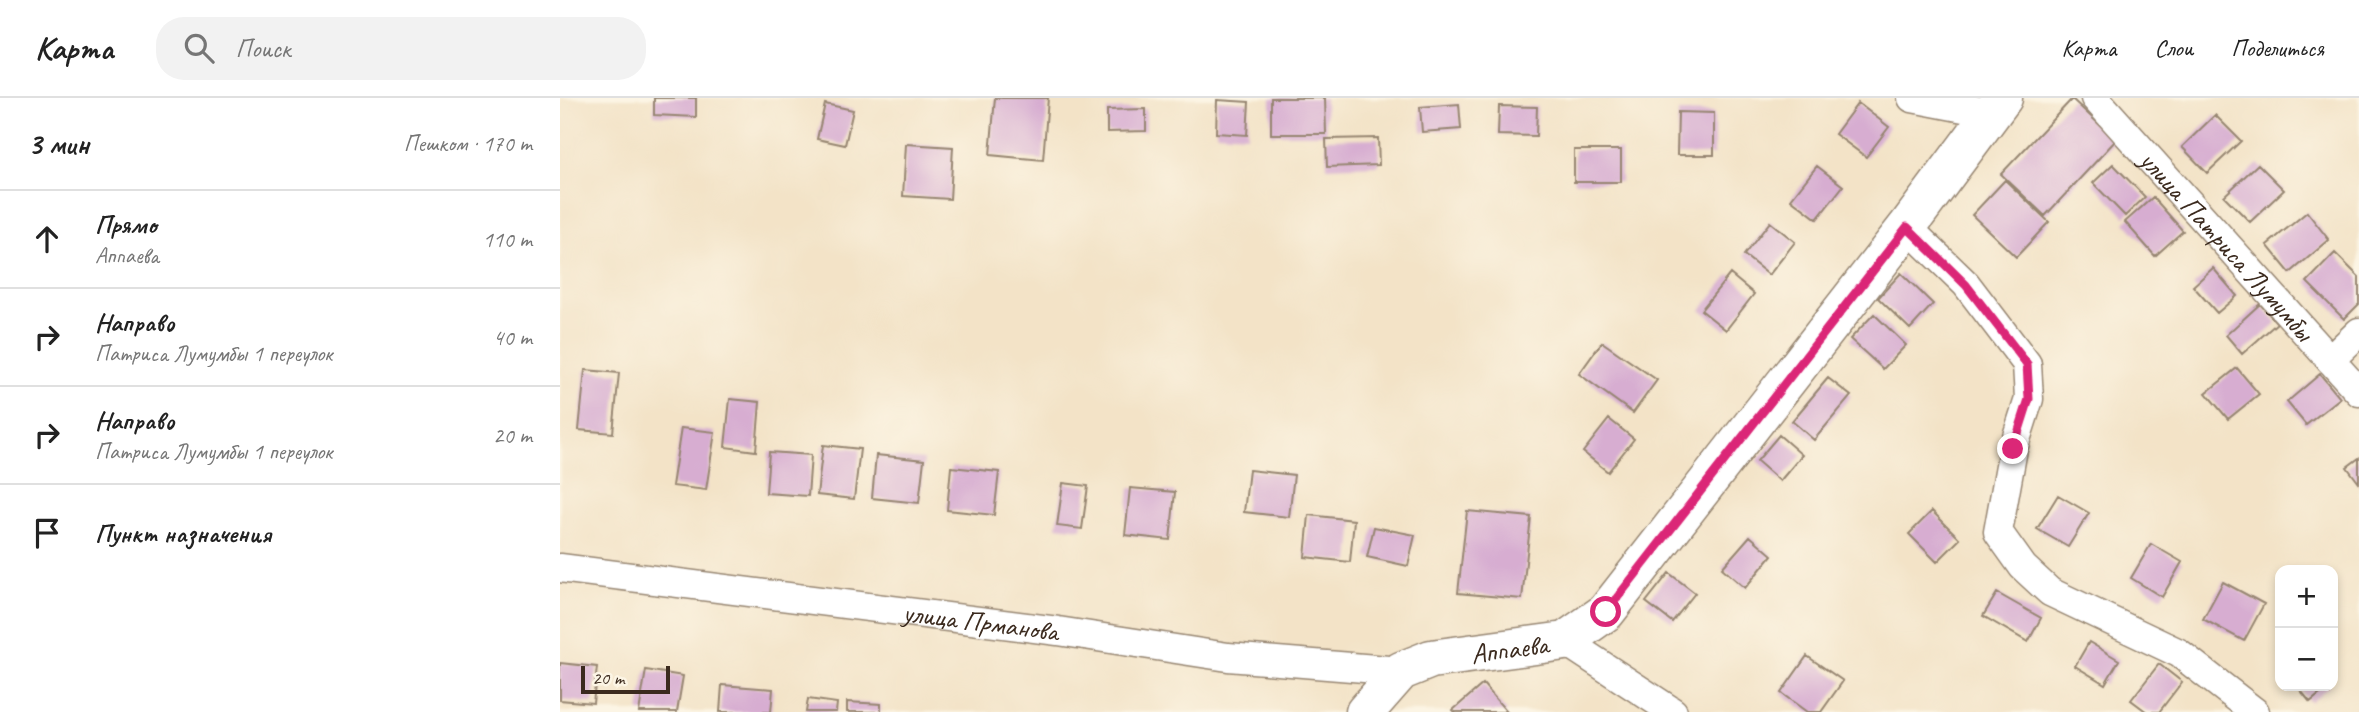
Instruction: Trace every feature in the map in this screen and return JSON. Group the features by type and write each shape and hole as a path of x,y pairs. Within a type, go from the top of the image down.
{"street":[{"path":"1912,98 1997,106"},
{"name":"улица Патриса Лумумбы","path":"2095,98 2359,392"},
{"name":"Аппаева","path":"1368,711 1379,692 1401,671 1431,659 1565,641 1606,612 1907,227 1997,106"},
{"path":"1907,227 1966,285 2027,364 2029,399 2013,449 1998,532 2023,567 2050,592 2179,653 2255,712"},
{"path":"2330,360 2359,331"},
{"name":"улица Прманова","path":"560,568 1058,631 1228,657 1401,671"},
{"path":"1565,641 1673,712"}],"building":[{"path":"654,98 696,98 696,117 654,115"},
{"path":"995,98 1048,98 1043,160 990,155"},
{"path":"1271,98 1325,98 1326,134 1271,134"},
{"path":"2072,99 2116,140 2045,216 2001,174"},
{"path":"1217,100 1249,102 1247,135 1216,133"},
{"path":"1858,103 1889,127 1866,157 1835,134"},
{"path":"825,104 853,110 845,145 817,139"},
{"path":"1459,104 1461,129 1422,132 1420,107"},
{"path":"1499,106 1537,107 1536,136 1498,135"},
{"path":"1146,109 1146,131 1107,132 1107,110"},
{"path":"1678,112 1714,113 1714,155 1677,155"},
{"path":"2215,115 2241,141 2207,173 2182,147"},
{"path":"1378,138 1379,165 1327,167 1326,139"},
{"path":"906,144 953,147 950,199 903,196"},
{"path":"1574,150 1621,150 1621,182 1574,182"},
{"path":"2113,164 2145,197 2125,216 2093,183"},
{"path":"2258,164 2284,190 2250,222 2224,196"},
{"path":"1817,166 1843,186 1817,219 1791,199"},
{"path":"2005,180 2049,222 2016,257 1972,215"},
{"path":"2153,197 2183,231 2155,256 2125,222"},
{"path":"2307,212 2329,240 2290,273 2267,245"},
{"path":"1770,222 1795,242 1769,275 1744,255"},
{"path":"2335,253 2359,277 2359,304 2344,319 2307,282"},
{"path":"2213,268 2237,296 2217,313 2193,286"},
{"path":"1901,273 1933,304 1910,329 1878,298"},
{"path":"1730,274 1754,294 1726,330 1701,310"},
{"path":"2260,304 2277,323 2242,354 2226,335"},
{"path":"1874,314 1906,345 1883,369 1850,339"},
{"path":"1602,342 1657,380 1633,413 1579,374"},
{"path":"2237,368 2259,394 2228,419 2206,393"},
{"path":"585,370 619,373 613,433 579,430"},
{"path":"2320,374 2340,398 2306,425 2287,402"},
{"path":"1828,378 1851,396 1814,440 1792,421"},
{"path":"730,399 760,402 756,451 725,447"},
{"path":"1609,419 1634,439 1608,472 1583,452"},
{"path":"681,428 715,432 706,490 672,486"},
{"path":"1779,435 1802,455 1780,481 1757,461"},
{"path":"823,445 860,449 854,499 817,495"},
{"path":"769,452 811,455 808,496 766,493"},
{"path":"876,455 924,460 919,503 872,498"},
{"path":"2359,458 2359,483 2347,467"},
{"path":"951,467 999,472 994,515 947,510"},
{"path":"1249,470 1294,475 1289,517 1244,512"},
{"path":"1063,483 1088,486 1082,529 1057,526"},
{"path":"1130,488 1175,492 1170,540 1125,535"},
{"path":"2058,495 2089,513 2068,547 2037,529"},
{"path":"1467,511 1531,517 1522,599 1458,593"},
{"path":"1932,511 1960,539 1937,562 1909,534"},
{"path":"1309,515 1354,520 1350,562 1305,557"},
{"path":"1374,527 1415,535 1408,566 1367,557"},
{"path":"1750,536 1772,555 1745,588 1722,568"},
{"path":"2151,544 2182,562 2162,597 2131,578"},
{"path":"1669,573 1695,593 1672,622 1646,602"},
{"path":"2223,582 2264,604 2244,641 2203,619"},
{"path":"1997,593 2041,618 2028,642 1983,616"},
{"path":"2089,642 2119,660 2105,684 2075,666"},
{"path":"1807,656 1843,681 1821,712 1807,712 1781,693"},
{"path":"560,663 597,667 593,703 560,700"},
{"path":"2159,664 2182,682 2159,712 2147,712 2131,700"},
{"path":"646,670 683,676 677,712 639,712"},
{"path":"1483,684 1507,712 1453,710"},
{"path":"722,685 773,689 771,712 720,712"},
{"path":"2301,691 2324,691 2310,702"},
{"path":"808,699 837,703 836,712 806,712"},
{"path":"847,702 881,704 881,712 847,712"}],"route":[{"path":"1606,612 1907,227 1966,285 2027,364 2029,399 2013,449"}]}
